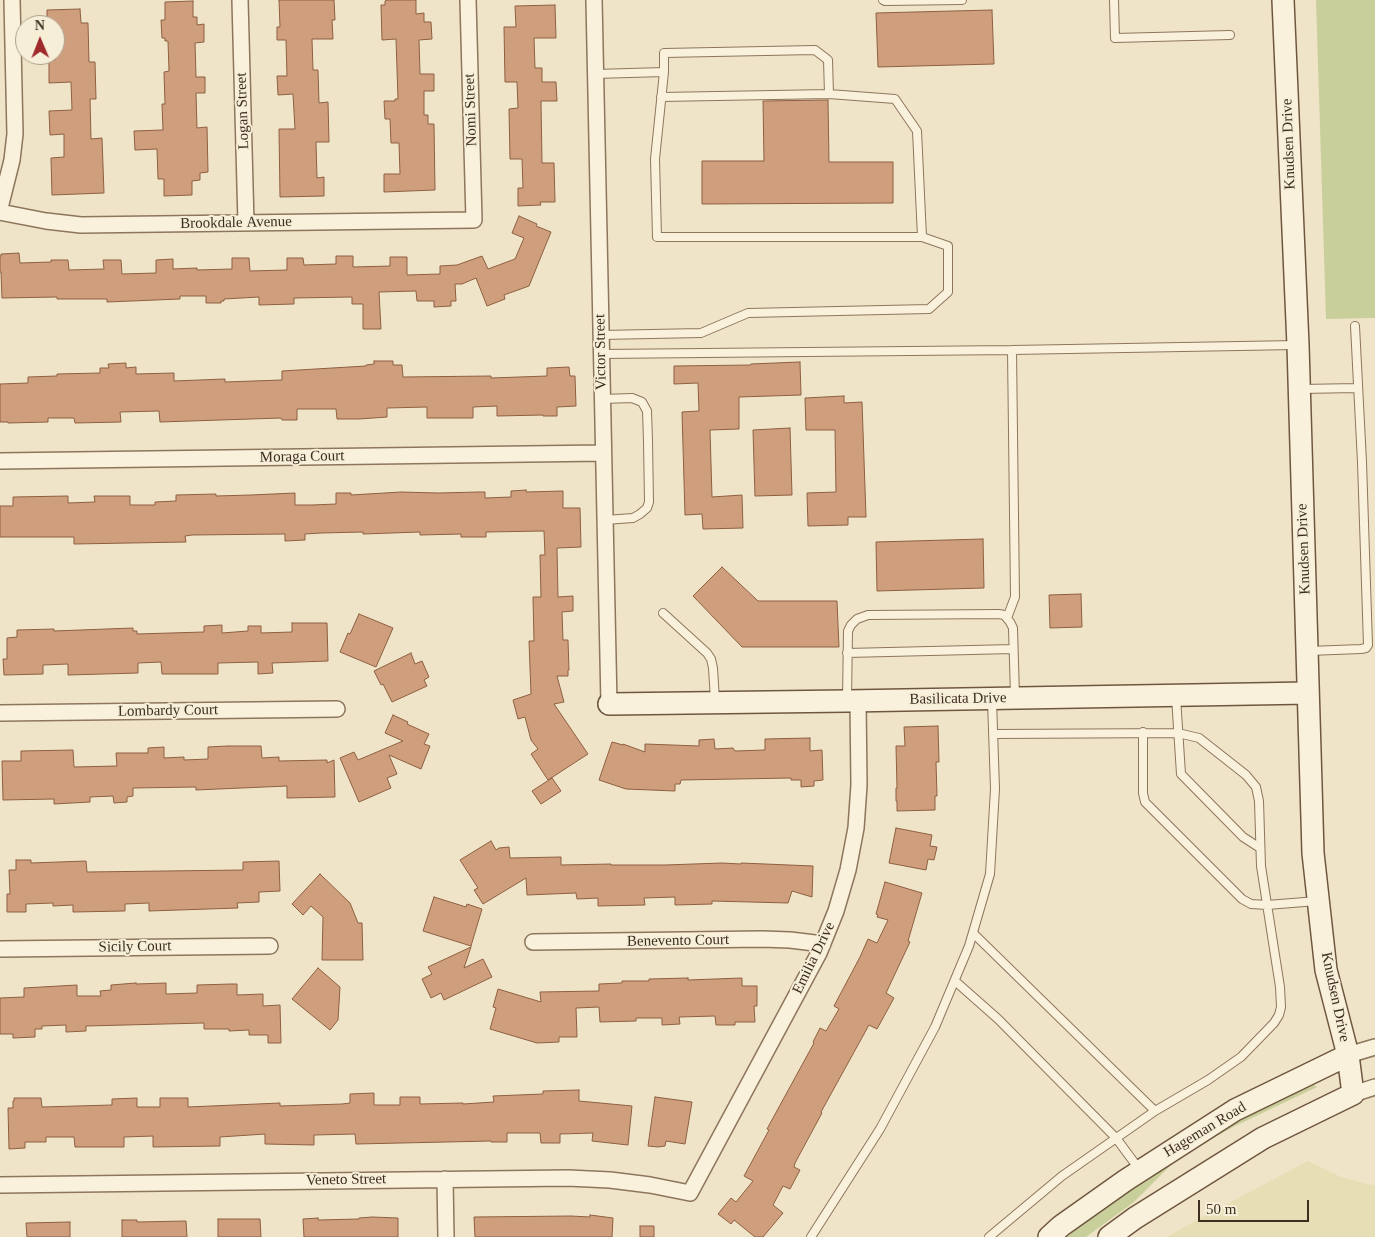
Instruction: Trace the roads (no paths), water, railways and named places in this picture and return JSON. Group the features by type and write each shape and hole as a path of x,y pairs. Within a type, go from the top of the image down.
{"main road":[{"name":"Knudsen Drive","path":"1283,0 1298,345 1313,853 1326,970 1348,1055 1352,1094"},
{"name":"Basilicata Drive","path":"609,704 1308,693"},
{"name":"Hageman Road","path":"1049,1237 1140,1171 1235,1110 1348,1055"},
{"path":"1109,1237 1135,1218 1263,1138 1352,1094"}],"street":[{"path":"0,208 12,160 15,134 12,0"},
{"name":"Logan Street","path":"240,0 246,223"},
{"name":"Nomi Street","path":"468,0 474,220"},
{"name":"Victor Street","path":"594,0 609,704"},
{"name":"Brookdale Avenue","path":"0,212 46,222 81,225 474,220"},
{"name":"Moraga Court","path":"0,461 603,453"},
{"name":"Emilia Drive","path":"690,1193 823,944 836,911 848,870 856,828 859,785 852,701"},
{"name":"Lombardy Court","path":"0,713 337,709"},
{"name":"Benevento Court","path":"533,942 762,939 823,944"},
{"name":"Sicily Court","path":"0,949 270,946"},
{"name":"Hageman Road","path":"1348,1055 1375,1047"},
{"path":"1352,1094 1375,1087"},
{"name":"Veneto Street","path":"0,1185 568,1178 610,1180 690,1193"},
{"path":"445,1179 446,1237"}],"lane":[{"path":"882,0 962,0"},
{"path":"1114,0 1115,38 1230,35"},
{"path":"601,335 701,333 748,313 929,309 948,292 948,246 922,237 657,237 655,159 664,72 664,53 815,50 828,60 829,94"},
{"path":"595,74 664,72"},
{"path":"661,97 829,94 896,99 917,131 922,237"},
{"path":"1355,326 1369,641 1366,648"},
{"path":"601,354 1298,345"},
{"path":"1007,618 1015,598 1012,350"},
{"path":"1299,389 1357,388"},
{"path":"602,399 632,398 642,402 646,411 648,441 649,502 647,508 632,518 605,520"},
{"path":"663,612 711,659 715,702"},
{"path":"852,701 847,652 849,628 857,619 868,615 999,614 1007,618 1013,628 1016,698"},
{"path":"1307,651 1375,648"},
{"path":"847,652 1013,649"},
{"path":"1176,695 1180,769 1184,778 1243,837 1260,848"},
{"path":"811,1237 880,1130 935,1028 969,946 990,874 995,789 992,698"},
{"path":"1143,732 1143,792 1145,802 1242,899 1252,904 1267,905 1319,901"},
{"path":"989,1237 1062,1176 1155,1111 1208,1080 1240,1057 1274,1023 1281,1007 1280,987 1261,866 1259,801 1256,787 1246,775 1199,738 1178,733 993,734"},
{"path":"973,933 1155,1111"},
{"path":"955,982 998,1019 1116,1138 1140,1171"}]}
